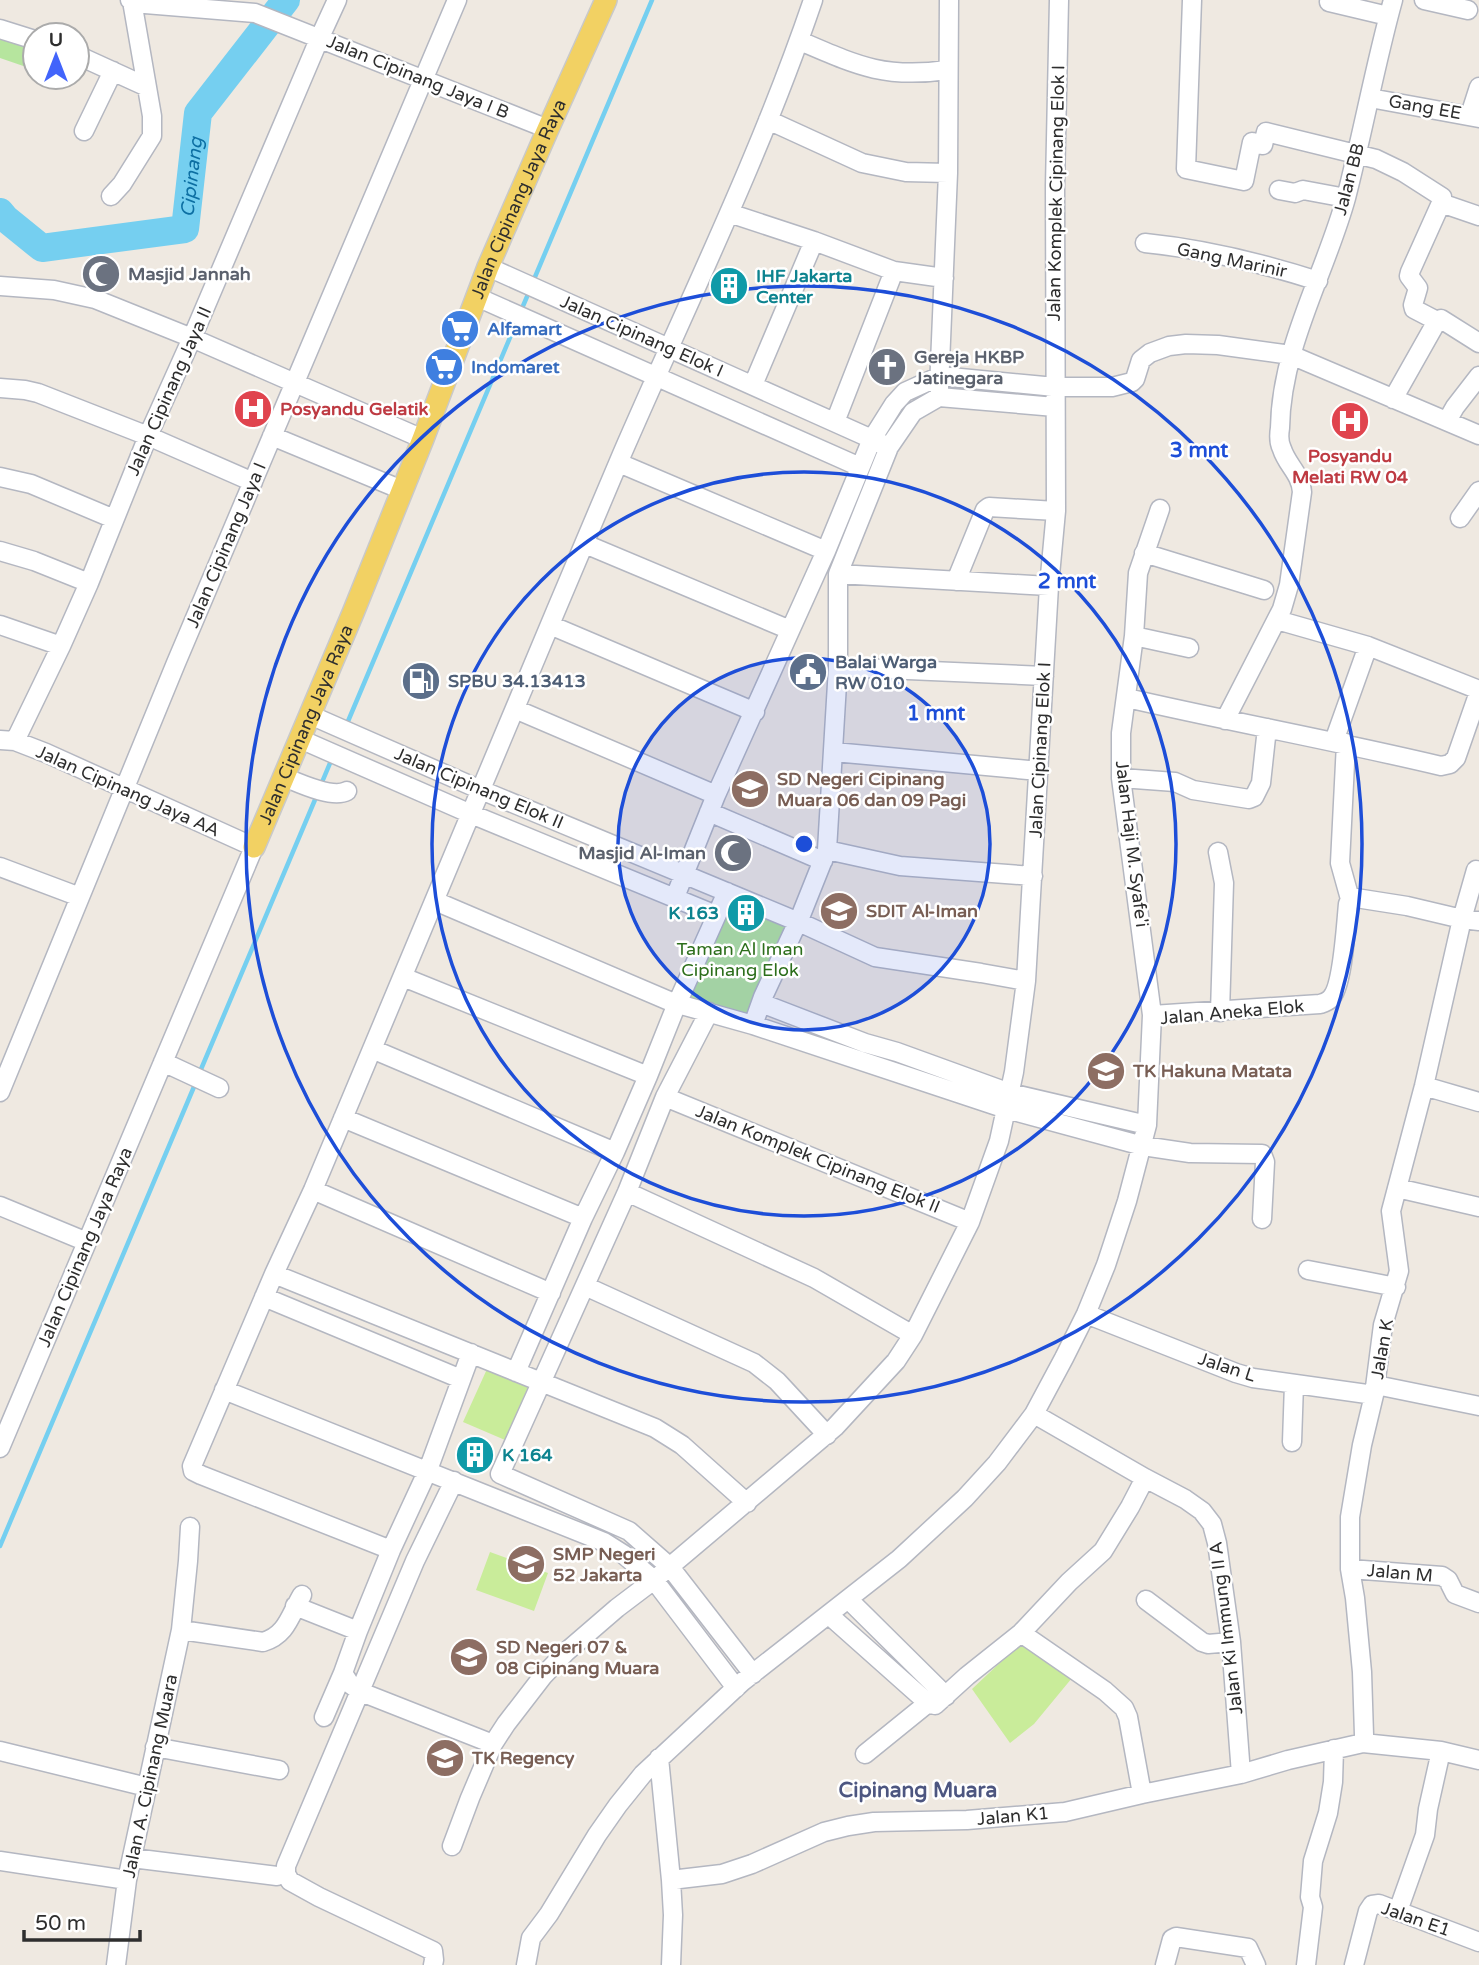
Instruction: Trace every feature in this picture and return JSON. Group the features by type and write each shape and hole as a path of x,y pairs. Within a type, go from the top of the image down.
{"main road":[{"name":"Jalan Cipinang Jaya Raya","path":"254,847 291,780 303,740 402,490 486,301 548,128 606,0"}],"street":[{"name":"Jalan Cipinang Jaya I B","path":"131,0 145,4 255,13 548,128"},
{"path":"111,196 122,184 152,136 152,116 131,0"},
{"name":"Jalan Cipinang Jaya II","path":"7,740 61,646 148,436 337,0"},
{"name":"Jalan Cipinang Jaya I","path":"0,1092 124,788 457,0"},
{"path":"391,1550 193,1471 192,1466 344,1118 656,376 729,213 800,41 813,0"},
{"path":"939,397 947,173 949,0"},
{"name":"Jalan Komplek Cipinang Elok I","path":"1055,387 1059,0"},
{"path":"1192,0 1186,169 1244,181 1252,142 1263,145 1266,132 1376,159 1403,173 1442,197 1409,276 1418,288 1414,309 1437,321 1441,319 1479,343"},
{"path":"1424,0 1468,10"},
{"path":"1329,2 1391,8"},
{"name":"Jalan BB","path":"1226,720 1277,620 1289,584 1302,492 1298,475 1281,448 1280,415 1291,355 1346,198 1391,8"},
{"path":"0,29 21,36"},
{"path":"800,41 856,65 878,71 911,74 947,70"},
{"path":"91,61 145,86"},
{"path":"83,131 113,71"},
{"path":"1475,116 1479,88"},
{"name":"Gang EE","path":"1370,98 1475,116"},
{"path":"768,120 862,163 906,172 947,173"},
{"path":"1279,190 1297,193 1303,190 1346,198"},
{"path":"1441,203 1479,216"},
{"path":"729,213 894,271 944,278"},
{"path":"753,386 814,241"},
{"name":"Gang Marinir","path":"1145,243 1175,246 1254,262 1318,281"},
{"name":"Jalan Cipinang Elok I","path":"497,271 889,447"},
{"path":"835,422 894,271"},
{"path":"0,286 54,290 95,299 192,338 423,439"},
{"name":"Jalan Cipinang Elok I","path":"486,301 860,467"},
{"path":"1393,398 1437,321"},
{"path":"675,898 713,804 826,551 872,439 894,404 905,392 940,376 1055,387 1112,387 1132,382 1144,356 1169,346 1218,345 1291,355 1479,435"},
{"path":"1447,421 1479,376"},
{"name":"Jalan Cipinang Elok I","path":"1008,1101 1026,981 1033,876 1049,586 1056,511 1055,387"},
{"path":"0,388 38,393 148,436 253,482"},
{"path":"753,1025 825,855 838,667 838,574 889,447 913,412 939,397 1055,407"},
{"path":"272,436 402,490"},
{"path":"619,463 826,551"},
{"path":"0,477 31,484 114,519"},
{"path":"1460,518 1479,491"},
{"path":"956,581 985,510 989,507 1056,511"},
{"name":"Jalan Haji M. Syafe'i","path":"1152,1015 1121,778 1121,733 1134,636 1138,573 1160,509"},
{"path":"585,544 790,630"},
{"path":"0,551 89,583"},
{"path":"1144,553 1264,590"},
{"path":"838,574 1049,586"},
{"path":"1127,698 1441,766 1450,764 1456,758 1479,691 1368,646 1277,620"},
{"path":"0,625 61,646"},
{"path":"550,625 755,712"},
{"path":"1134,636 1189,648"},
{"path":"1368,646 1340,742 1340,863 1350,899 1408,906 1470,920"},
{"path":"838,667 1044,676"},
{"path":"515,709 825,855 900,866 1033,876"},
{"name":"Jalan Cipinang Elok II","path":"314,716 481,790 798,922"},
{"path":"1121,778 1175,782 1193,790 1249,799 1254,797 1261,783 1267,728"},
{"name":"Jalan Cipinang Jaya AA","path":"7,740 46,753 254,847"},
{"name":"Jalan Cipinang Elok II","path":"303,740 471,814 716,915"},
{"path":"834,752 1039,771"},
{"path":"291,780 323,791 339,794 346,791"},
{"name":"Jalan Cipinang Jaya Raya","path":"0,1448 254,847"},
{"path":"1218,852 1224,883 1220,1012"},
{"name":"Jalan K","path":"1363,1743 1362,1672 1350,1569 1350,1517 1362,1444 1375,1390 1383,1325 1399,1271 1391,1217 1470,920 1476,870"},
{"path":"2,872 80,897"},
{"path":"516,1372 727,892"},
{"name":"Jalan Aneka Elok","path":"1143,1146 1147,1125 1152,1015 1320,1004 1331,999 1341,972 1350,899"},
{"path":"435,901 677,1005 709,1012 1008,1101 1143,1146 1191,1153 1262,1154 1265,1162 1262,1219"},
{"path":"798,922 876,957 1026,981"},
{"path":"403,978 648,1076"},
{"path":"761,1003 865,1042 1008,1101 1147,1125"},
{"path":"489,1495 627,1192 666,1097 709,1012"},
{"path":"372,1049 615,1152"},
{"path":"163,1062 206,1081"},
{"path":"1424,1086 1479,1102"},
{"name":"Jalan Komplek Cipinang Elok II","path":"666,1097 970,1222"},
{"path":"452,1846 493,1744 543,1676 566,1652 617,1608 827,1435 896,1361 970,1222 999,1141 1008,1101"},
{"path":"344,1118 583,1218"},
{"path":"526,1965 531,1938 549,1914 597,1835 618,1805 659,1758 736,1688 899,1559 965,1498 998,1463 1034,1414 1086,1314 1106,1265 1143,1146"},
{"path":"1397,1188 1479,1207"},
{"path":"313,1190 551,1293"},
{"path":"627,1192 814,1278 912,1335"},
{"path":"0,1206 87,1242"},
{"path":"1308,1270 1396,1287"},
{"path":"274,1274 655,1428 682,1445 747,1503"},
{"path":"585,1286 754,1363 777,1381 827,1435"},
{"path":"264,1297 461,1380"},
{"name":"Jalan L","path":"1086,1314 1253,1378 1375,1390 1479,1406"},
{"path":"324,1717 344,1673 391,1550 428,1471 471,1353"},
{"path":"1292,1443 1294,1384"},
{"path":"224,1390 604,1542 624,1554 654,1580 736,1688"},
{"name":"Jalan Ki Immung II A","path":"1034,1414 1185,1499 1202,1511 1212,1524 1231,1642 1241,1774"},
{"path":"500,1474 629,1531 670,1567 753,1674"},
{"path":"829,1615 928,1703 935,1705 1021,1633 1069,1582 1103,1551 1145,1478"},
{"path":"433,1965 433,1951 290,1881 286,1866 415,1561 454,1481"},
{"name":"Jalan A. Cipinang Muara","path":"116,1965 127,1880 181,1630 190,1527"},
{"name":"Jalan M","path":"1350,1569 1442,1576 1448,1580 1455,1594 1479,1603"},
{"path":"848,1599 946,1696"},
{"path":"1146,1600 1202,1642 1231,1642"},
{"path":"181,1630 263,1642 281,1633 299,1601 358,1632"},
{"path":"1021,1633 1105,1691 1124,1708 1142,1794"},
{"path":"344,1673 350,1685 361,1692 493,1744"},
{"path":"865,1754 928,1703"},
{"name":"Jalan K1","path":"671,1880 722,1874 752,1864 824,1832 848,1826 874,1822 967,1820 1065,1812 1241,1774 1363,1743 1441,1751 1479,1760"},
{"path":"155,1748 279,1770"},
{"path":"1306,1965 1313,1907 1310,1897 1314,1861 1328,1813 1334,1749"},
{"path":"0,1751 147,1787"},
{"path":"1398,1911 1425,1835 1441,1751"},
{"path":"659,1758 671,1880 671,1965"},
{"path":"132,1858 277,1876"},
{"path":"0,1861 127,1880"},
{"name":"Jalan E1","path":"1354,1965 1368,1911 1372,1905 1379,1904 1479,1942"},
{"path":"1165,1965 1172,1939 1175,1937 1248,1948 1256,1965"}],"green space":[{"path":"0,31 21,38 21,65 0,58"},
{"name":"Taman Al Iman Cipinang Elok","path":"728,896 797,924 751,1024 681,1001"},
{"path":"487,1369 528,1387 505,1440 463,1422"},
{"path":"490,1552 548,1573 534,1611 476,1590"},
{"path":"1022,1642 1072,1678 1034,1724 1010,1743 972,1689"}],"waterway":[{"name":"Cipinang","path":"0,212 42,248 185,229 198,113 286,0"},
{"path":"532,284 652,0"},
{"path":"520,313 529,292"},
{"path":"346,726 517,321"},
{"path":"320,787 333,756"},
{"path":"199,1074 317,795"},
{"path":"0,1546 196,1082"}],"place":[{"name":"Masjid Jannah","path":"101,274"},
{"name":"IHF Jakarta Center","path":"729,286"},
{"name":"Alfamart","path":"460,329"},
{"name":"Indomaret","path":"444,367"},
{"name":"Gereja HKBP Jatinegara","path":"887,367"},
{"name":"Posyandu Gelatik","path":"253,409"},
{"name":"Posyandu Melati RW 04","path":"1350,421"},
{"name":"Balai Warga RW 010","path":"808,672"},
{"name":"SPBU 34.13413","path":"421,681"},
{"name":"SD Negeri Cipinang Muara 06 dan 09 Pagi","path":"750,789"},
{"name":"Masjid Al-Iman","path":"733,853"},
{"name":"SDIT Al-Iman","path":"839,911"},
{"name":"K 163","path":"746,913"},
{"name":"TK Hakuna Matata","path":"1106,1071"},
{"name":"K 164","path":"475,1455"},
{"name":"SMP Negeri 52 Jakarta","path":"526,1564"},
{"name":"SD Negeri 07 & 08 Cipinang Muara","path":"469,1657"},
{"name":"TK Regency","path":"445,1758"}],"district":[{"name":"Cipinang Muara","path":"918,1790"}]}
